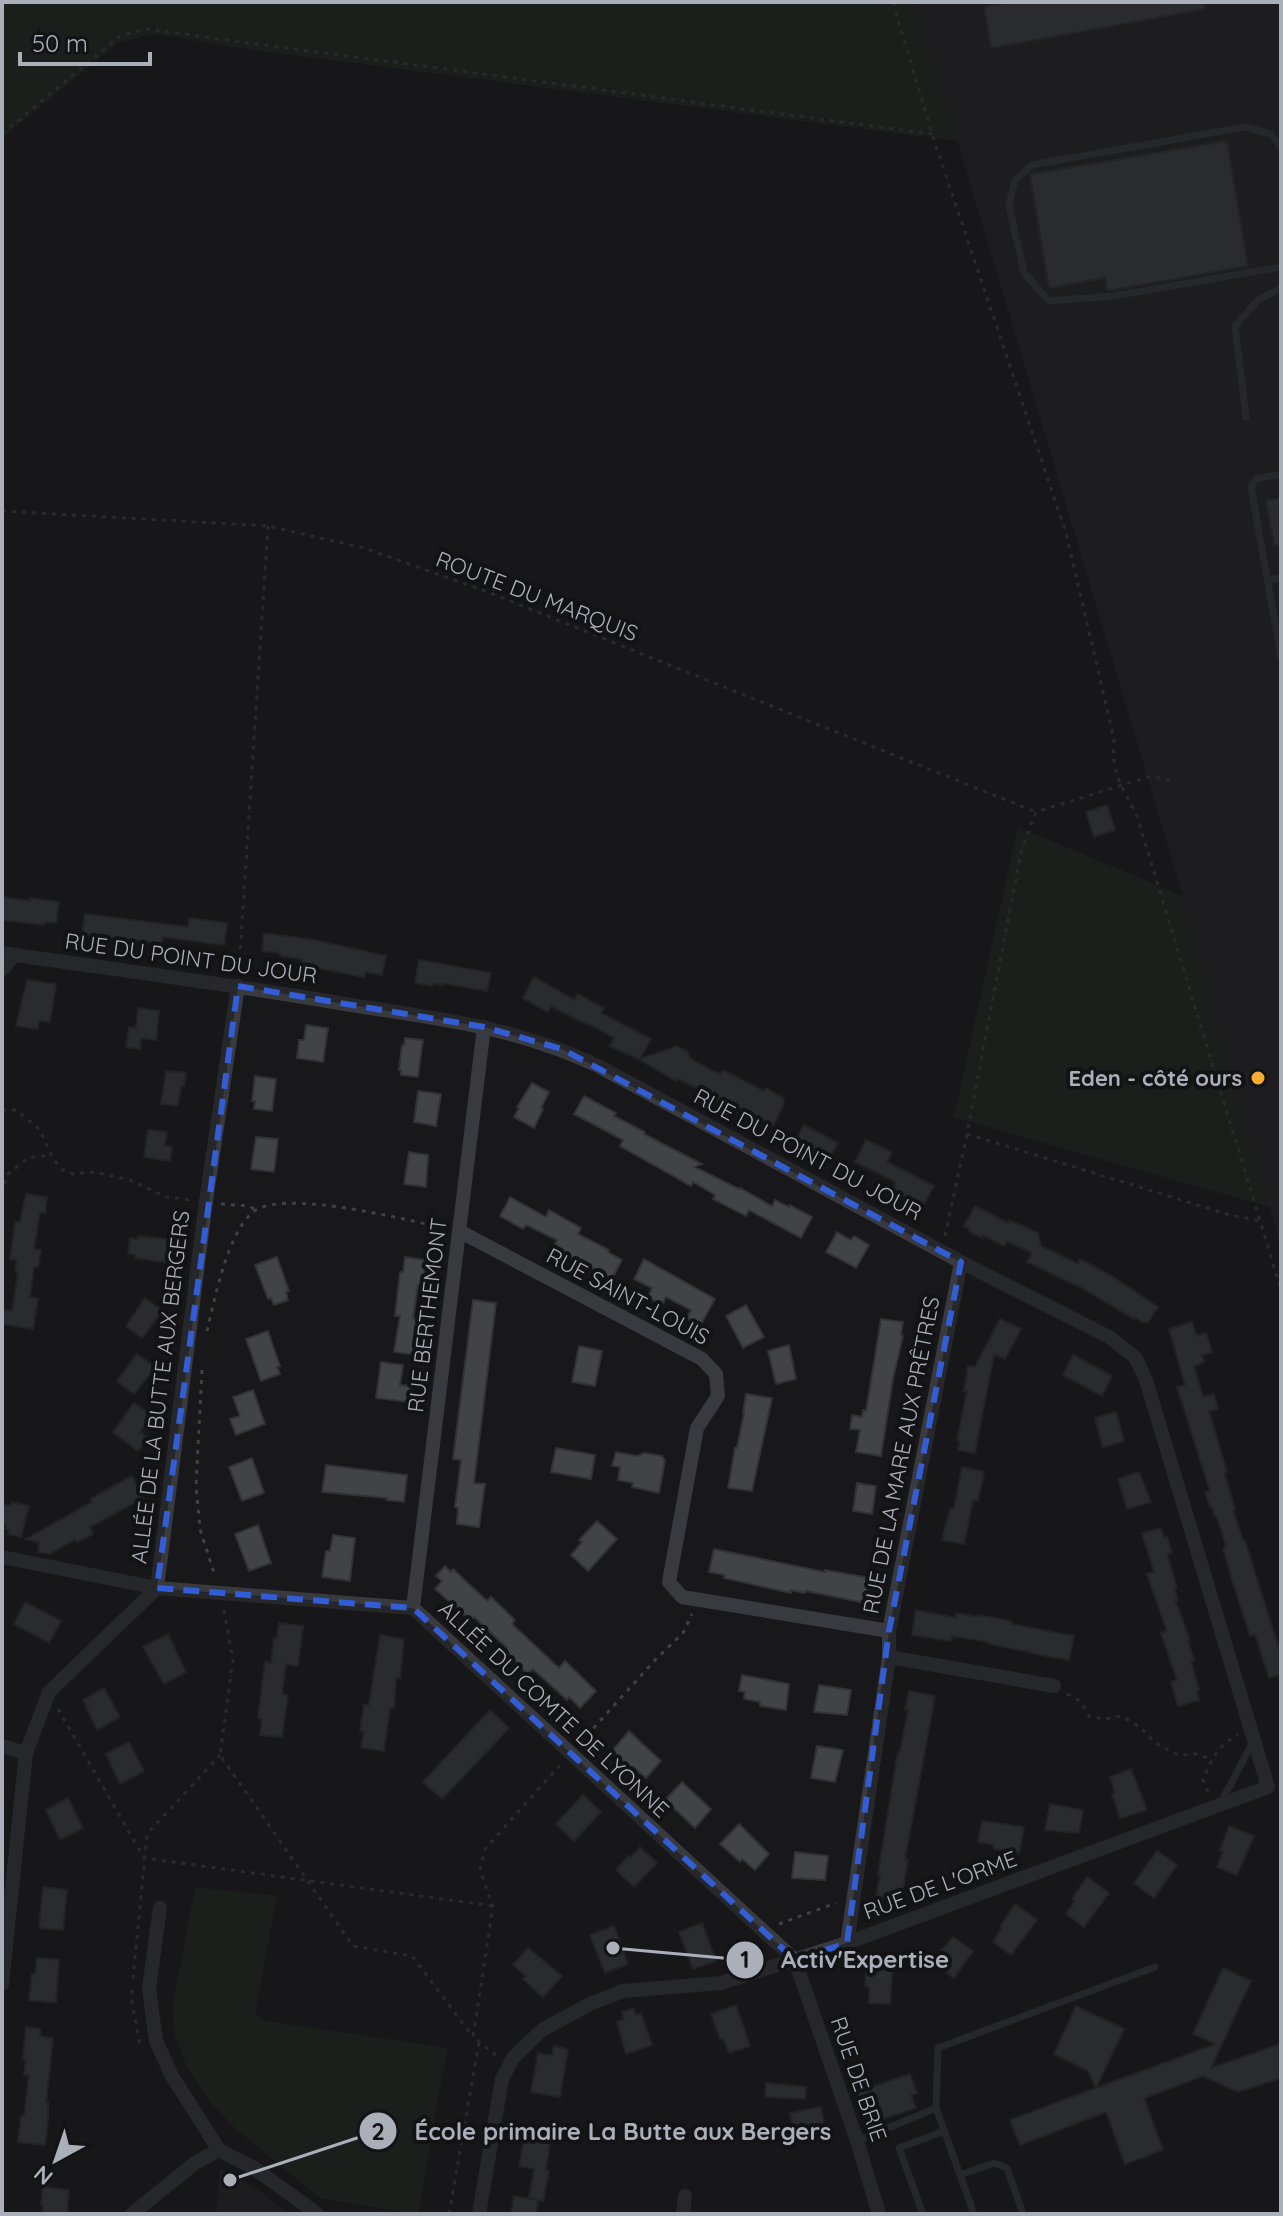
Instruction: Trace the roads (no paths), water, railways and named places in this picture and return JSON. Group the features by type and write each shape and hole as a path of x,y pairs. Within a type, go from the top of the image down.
{"street":[{"path":"2,970 8,954"},
{"name":"RUE DU POINT DU JOUR","path":"8,954 238,986 484,1027 562,1049 961,1262 1109,1337 1135,1357 1146,1380 1253,1733 1274,1790"},
{"name":"ALLÉE DE LA BUTTE AUX BERGERS","path":"2,1984 26,1753 49,1692 157,1588 206,1201 238,986"},
{"name":"RUE BERTHEMONT","path":"413,1608 484,1027"},
{"name":"RUE SAINT-LOUIS","path":"459,1231 702,1359 716,1374 718,1396 697,1428 669,1582 682,1597 889,1631"},
{"name":"RUE DE LA MARE AUX PRÊTRES","path":"847,1943 889,1657 889,1631 961,1262"},
{"name":"ALLÉE DU COMTE DE LYONNE","path":"2,1557 157,1588 413,1608 795,1960"},
{"path":"889,1657 1054,1686"},
{"path":"2,1746 26,1753"},
{"name":"RUE DE L'ORME","path":"479,2214 502,2079 509,2065 542,2030 590,2004 623,1991 721,1983 795,1960 1217,1806 1274,1790"},
{"path":"160,1908 149,1988 156,2041 172,2076 219,2150 254,2168 317,2214"},
{"name":"RUE DE BRIE","path":"795,1960 879,2214"},
{"path":"132,2214 195,2163 219,2150"},
{"path":"683,2214 685,2196"}],"lane":[{"path":"1281,147 1271,134 1244,127 1032,165 1015,180 1009,205 1024,273 1049,301 1114,296 1281,267"},
{"path":"1246,417 1235,326 1258,300 1281,288"},
{"path":"1281,474 1256,479 1251,487 1281,657"},
{"path":"1267,580 1281,578"},
{"path":"1217,1806 1253,1733"},
{"path":"974,2214 936,2108 938,2048 1155,1967"},
{"path":"857,2141 936,2108"},
{"path":"923,2214 899,2148 944,2131"},
{"path":"960,2175 994,2163 1007,2168 1023,2214"}],"place":[{"name":"Eden - côté ours","path":"1258,1078"},
{"name":"Activ'Expertise","path":"613,1948"},
{"name":"École primaire La Butte aux Bergers","path":"230,2180"}]}
